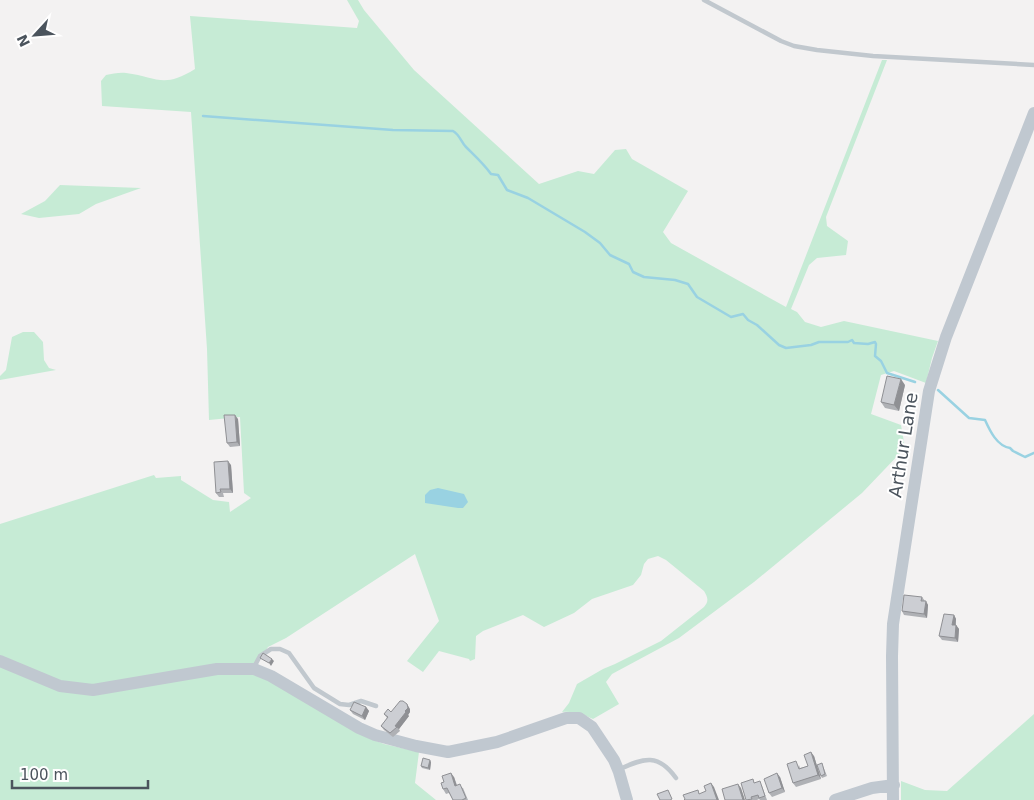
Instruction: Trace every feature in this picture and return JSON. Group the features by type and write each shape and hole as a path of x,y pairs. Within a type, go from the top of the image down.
{"street":[{"name":"Arthur Lane","path":"893,800 893,624 929,391 946,337 1034,113"},
{"path":"0,661 60,686 93,690 216,670 254,669 271,676 359,728 375,735 448,752 497,742 566,718 579,718 592,727 618,770 628,800"},
{"path":"835,800 872,788 894,784"}],"lane":[{"path":"704,0 781,41 810,49 874,56 1034,64"},
{"path":"254,669 260,656 271,649 280,649 289,653 314,688 340,704 349,705 361,701 376,706"},
{"path":"618,770 638,761 655,760 668,767 676,778"}],"green space":[{"path":"347,0 358,0 364,10 414,70 539,184 578,171 594,174 615,150 626,149 632,159 688,191 663,232 671,243 786,307 882,60 887,60 826,217 827,226 848,241 846,255 817,258 809,265 791,309 797,312 805,322 821,327 844,321 938,341 926,383 894,371 881,375 871,414 901,425 905,448 862,493 754,582 679,638 612,674 606,682 619,704 593,719 578,713 562,712 569,703 577,684 603,669 661,641 707,603 704,591 666,560 658,556 648,559 644,564 641,575 633,585 592,599 574,613 544,627 523,615 483,631 476,636 475,659 470,661 469,659 439,651 423,672 407,661 439,621 415,554 286,638 268,647 258,663 262,677 371,739 419,752 415,783 436,800 0,800 0,524 154,475 156,478 181,476 181,480 213,500 229,502 230,512 251,498 244,493 240,417 209,420 207,349 191,112 102,106 101,81 106,75 121,73 160,80 175,79 195,69 190,16 357,28 359,21"},
{"path":"60,185 141,188 96,204 79,214 39,218 21,214 45,201"},
{"path":"23,332 34,332 43,342 44,360 49,368 56,370 0,380 0,376 6,370 12,337"},
{"path":"1034,714 1034,800 901,800 901,781 925,790 947,791"}],"water":[{"path":"438,488 464,494 468,502 463,508 425,503 425,495 430,490"}],"building":[{"path":"887,376 901,379 894,405 881,402"},
{"path":"224,415 235,415 237,442 227,443"},
{"path":"228,461 230,489 220,489 221,492 216,493 214,462"},
{"path":"904,595 922,597 921,601 926,601 924,614 902,611"},
{"path":"944,614 954,615 952,625 956,625 955,638 939,636"},
{"path":"263,653 272,659 269,663 260,658"},
{"path":"400,701 407,704 408,708 395,726 397,727 390,733 381,726 388,717 384,714 388,709 391,712"},
{"path":"354,702 366,707 362,716 350,710"},
{"path":"811,752 818,775 793,783 787,764 796,761 799,769 808,766 804,755"},
{"path":"423,758 430,760 428,768 421,766"},
{"path":"822,763 825,774 821,776 817,765"},
{"path":"451,773 455,786 460,784 466,798 462,800 453,800 447,788 443,789 441,783 444,782 442,776"},
{"path":"777,773 782,788 769,793 764,779"},
{"path":"753,779 754,783 760,781 765,796 759,798 758,795 746,800 741,783"},
{"path":"711,783 717,800 684,800 683,795 698,790 699,794 706,791 704,786"},
{"path":"738,784 743,800 725,800 722,789"},
{"path":"668,790 672,799 660,800 657,794"}],"waterway":[{"path":"203,116 393,130 453,131 491,174 498,175 507,190 528,198 585,232 600,243 610,255 629,264 633,272 644,277 675,280 688,284 697,297 731,317 743,314 779,345 786,348 811,345 819,342 848,342 852,340 854,343 868,344 875,342 875,356 881,361 887,373 915,382"},
{"path":"938,390 969,418 985,420 994,437 1005,447 1025,457 1034,453"}]}
